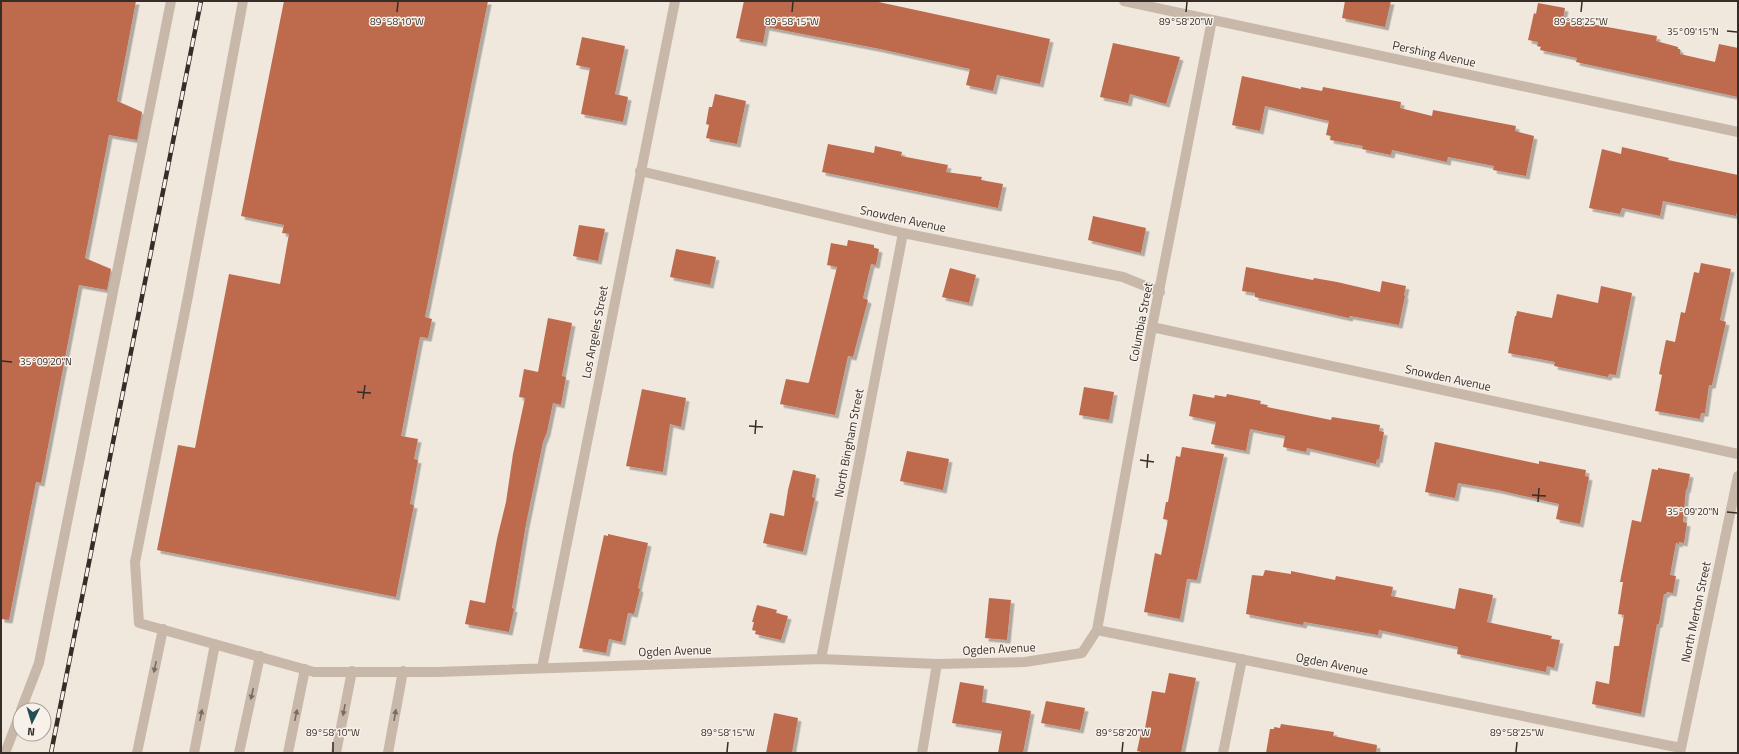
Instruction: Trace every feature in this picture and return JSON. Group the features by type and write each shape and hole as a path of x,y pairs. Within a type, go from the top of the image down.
{"street":[{"path":"24,702 39,663 171,1"},
{"name":"Ogden Avenue","path":"243,1 187,303 134,562 140,623 314,672 437,672 821,659 937,664 1025,662 1082,653 1097,630 1680,750"},
{"name":"Los Angeles Street","path":"542,668 675,1"},
{"name":"Pershing Avenue","path":"1124,1 1738,132"},
{"name":"Columbia Street","path":"1097,630 1152,327 1212,20"},
{"name":"Snowden Avenue","path":"640,171 903,233 1123,277 1160,292"},
{"name":"North Bingham Street","path":"821,659 903,233"},
{"name":"Snowden Avenue","path":"1152,327 1738,454"},
{"name":"North Merton Street","path":"1680,750 1738,476"},
{"path":"137,753 163,629"},
{"path":"194,753 215,644"},
{"path":"239,753 260,656"},
{"path":"1223,753 1242,659"},
{"path":"922,753 937,664"},
{"path":"288,753 305,669"},
{"path":"336,753 352,671"},
{"path":"388,753 402,671"},
{"path":"5,753 12,735"}],"building":[{"path":"1,1 136,1 117,101 142,112 137,140 109,135 85,258 111,269 107,290 79,285 41,483 36,482 9,620 1,619"},
{"path":"284,1 488,1 425,317 432,319 428,338 420,337 401,436 418,439 414,459 418,460 410,504 414,505 396,597 157,550 178,445 195,448 229,274 280,284 289,234 282,233 284,225 241,216"},
{"path":"744,1 874,1 1050,39 1040,84 997,75 993,91 966,85 970,69 880,49 766,27 763,43 736,38"},
{"path":"1345,1 1391,1 1385,27 1342,18"},
{"path":"1538,3 1565,8 1563,19 1657,36 1656,41 1678,47 1678,49 1680,49 1680,54 1715,62 1719,44 1738,48 1738,97 1576,62 1577,58 1540,50 1541,47 1537,46 1538,42 1528,40 1534,13 1536,14"},
{"path":"582,37 625,46 615,94 628,97 623,122 581,114 590,68 576,65"},
{"path":"1113,43 1180,57 1166,104 1130,94 1128,103 1100,97"},
{"path":"1242,76 1301,89 1301,87 1322,91 1323,87 1401,102 1400,108 1432,116 1433,110 1516,126 1515,131 1534,136 1526,176 1493,170 1494,166 1448,157 1447,162 1392,150 1391,155 1362,149 1363,146 1330,140 1331,136 1326,135 1329,121 1265,106 1260,131 1232,125"},
{"path":"715,94 746,101 737,144 706,138 709,125 706,124 709,107 712,107"},
{"path":"828,144 874,153 875,146 902,152 901,156 948,165 946,172 982,177 981,180 1003,184 998,208 822,172"},
{"path":"1622,147 1669,158 1668,160 1738,175 1738,207 1736,216 1663,201 1660,216 1622,208 1620,214 1589,208 1602,149 1621,154"},
{"path":"1093,216 1146,228 1141,253 1088,240"},
{"path":"579,225 605,229 598,261 573,256"},
{"path":"848,240 874,245 874,248 879,249 876,265 871,264 863,298 868,300 853,357 848,356 835,415 780,404 786,379 809,382 837,267 827,265 831,243 847,246"},
{"path":"676,249 716,257 710,285 670,277"},
{"path":"1701,263 1731,269 1720,320 1726,322 1712,385 1709,385 1705,413 1701,413 1700,419 1655,411 1662,375 1659,374 1666,340 1675,342 1681,312 1685,313 1694,272 1699,273"},
{"path":"1246,267 1313,280 1314,278 1337,282 1380,292 1382,281 1406,286 1399,325 1350,316 1349,318 1255,297 1255,293 1242,291"},
{"path":"950,268 976,275 969,303 942,297"},
{"path":"1601,286 1632,293 1616,375 1609,374 1608,377 1554,366 1555,362 1508,353 1517,311 1552,318 1557,294 1598,303"},
{"path":"548,318 572,323 562,376 566,377 561,405 553,403 547,432 543,442 526,524 512,608 514,609 509,632 465,624 470,600 485,603 497,539 506,502 513,454 525,398 519,397 524,369 538,372"},
{"path":"1084,387 1114,392 1109,420 1079,415"},
{"path":"642,389 686,398 681,427 670,424 663,472 626,466"},
{"path":"1193,394 1214,398 1215,395 1226,397 1227,394 1261,401 1260,404 1268,405 1267,407 1331,420 1332,417 1380,425 1379,431 1384,432 1379,460 1377,459 1376,464 1307,448 1306,452 1283,447 1285,436 1250,429 1246,451 1211,444 1216,422 1189,416"},
{"path":"1435,442 1539,464 1539,461 1586,470 1585,476 1589,477 1580,524 1556,519 1559,504 1498,490 1458,483 1455,498 1425,492"},
{"path":"1182,447 1224,454 1197,580 1187,579 1180,619 1144,612 1155,553 1161,555 1168,520 1163,519 1166,502 1168,502 1176,456 1180,457"},
{"path":"907,451 949,459 943,490 900,481"},
{"path":"1658,468 1690,474 1687,490 1686,489 1683,522 1687,523 1684,543 1676,543 1670,575 1676,576 1673,593 1667,592 1664,594 1659,624 1657,624 1641,714 1592,704 1596,681 1609,684 1614,646 1619,646 1624,615 1618,614 1623,582 1620,582 1632,520 1641,522 1652,469 1658,470"},
{"path":"793,470 816,475 812,497 815,498 803,552 763,543 770,513 784,516"},
{"path":"608,534 648,543 634,614 628,613 622,642 609,639 606,653 579,648 604,535 608,536"},
{"path":"1265,570 1291,574 1291,571 1335,580 1336,576 1393,587 1391,596 1455,609 1459,588 1493,595 1487,622 1552,636 1551,639 1560,640 1554,668 1547,666 1546,672 1457,654 1458,647 1379,630 1378,635 1304,622 1303,625 1246,614 1252,575 1263,576"},
{"path":"989,598 1011,600 1007,640 985,638"},
{"path":"757,605 777,610 776,613 788,616 781,640 755,634 756,631 752,630 754,622 752,622"},
{"path":"1169,673 1196,678 1181,753 1146,753 1137,751 1142,728 1145,728 1152,691 1165,693"},
{"path":"960,682 984,686 982,702 1031,711 1023,753 998,753 1002,731 952,723"},
{"path":"1046,701 1085,708 1080,730 1041,723"},
{"path":"774,713 798,718 792,753 766,753"},
{"path":"1281,724 1334,732 1333,736 1377,745 1376,753 1266,753 1270,729 1274,729 1274,727 1280,728"}],"railway":[{"path":"51,753 201,1"}]}
